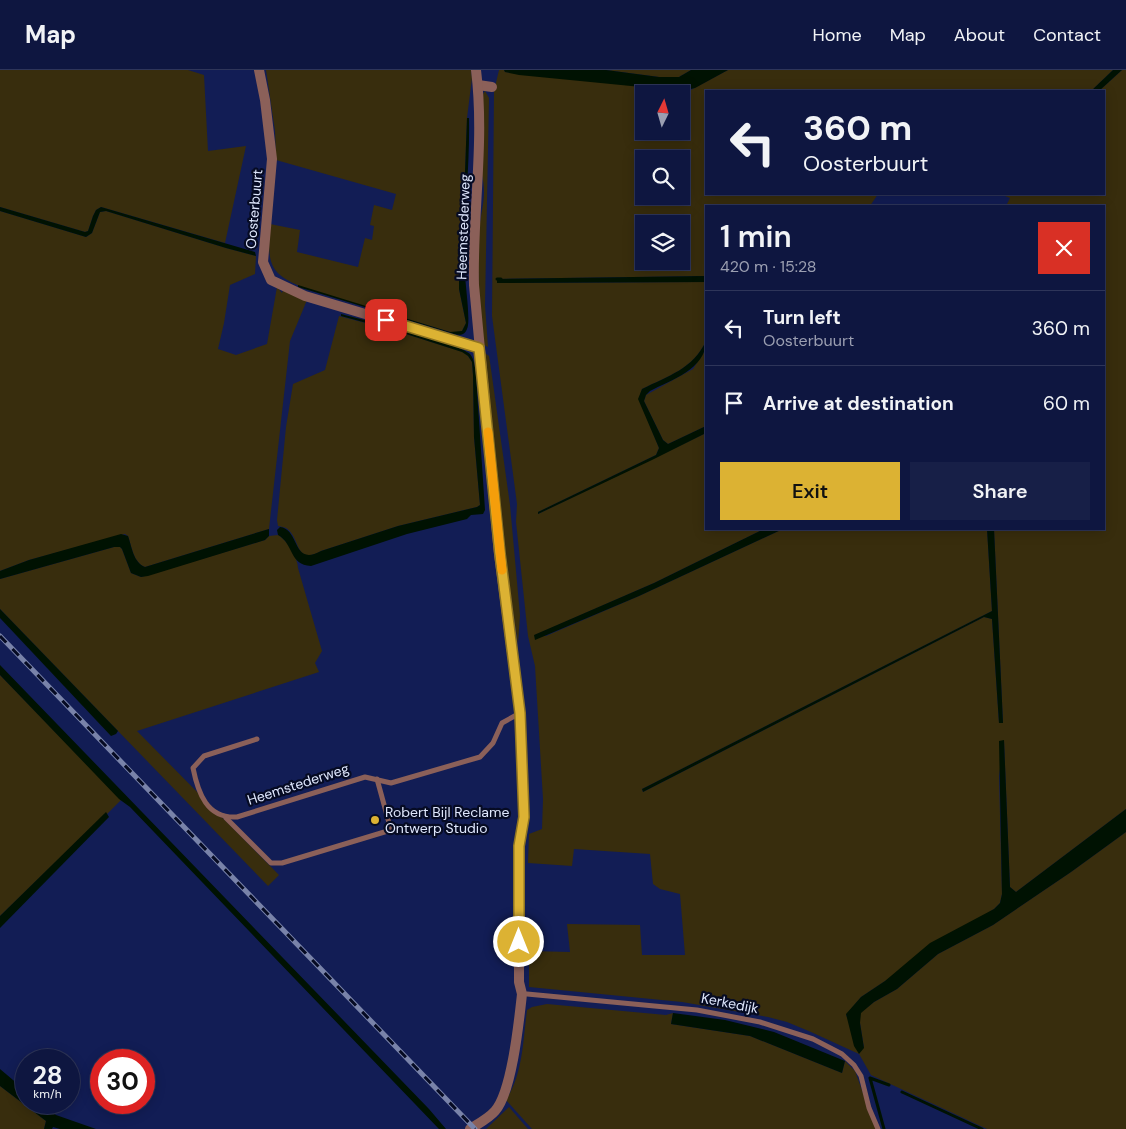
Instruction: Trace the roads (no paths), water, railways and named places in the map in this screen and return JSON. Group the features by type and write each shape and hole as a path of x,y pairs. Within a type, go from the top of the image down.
{"street":[{"name":"Oosterbuurt","path":"259,70 265,100 272,159 263,262 271,280 305,296 479,348"},
{"name":"Heemstederweg","path":"470,1129 495,1111 504,1097 509,1081 524,994 520,982 522,903 519,846 524,817 520,713 500,554 479,348 473,256 478,168 478,85 476,70"},
{"path":"478,85 492,87"}],"lane":[{"name":"Heemstederweg","path":"226,818 237,817 365,776 391,784 480,757 493,743 502,723 520,713"},
{"path":"257,739 204,756 193,768 197,788 208,806 226,818 272,863 282,863 391,830 377,780"},
{"name":"Kerkedijk","path":"524,994 697,1010 760,1022 814,1039 842,1054 854,1065 861,1076 869,1108 878,1129"}],"waterway":[{"path":"501,279 497,279 501,279"},
{"path":"884,1129 870,1078 889,1085"},
{"path":"902,1092 982,1129"}],"railway":[{"path":"0,636 475,1129"}],"place":[{"name":"Robert Bijl Reclame Ontwerp Studio","path":"375,820"}]}
